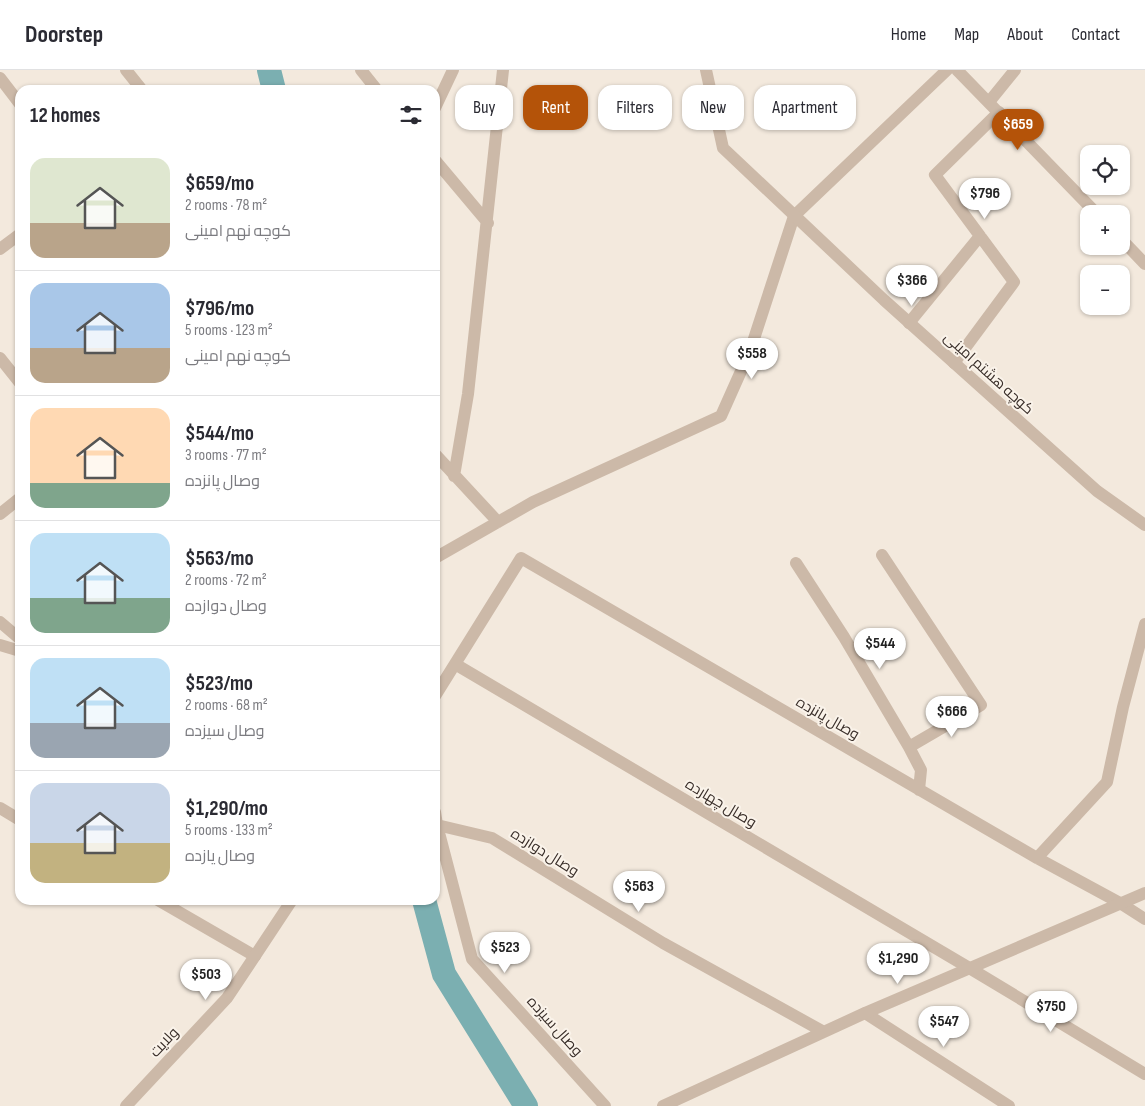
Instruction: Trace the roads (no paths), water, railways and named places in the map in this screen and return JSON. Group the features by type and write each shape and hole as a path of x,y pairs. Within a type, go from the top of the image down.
{"street":[{"path":"126,70 138,85"},
{"path":"361,70 373,85"},
{"path":"440,97 453,70"},
{"path":"454,476 468,394 488,223 503,70"},
{"name":"کوچه هشتم امینی","path":"706,70 723,148 909,322 1097,491 1145,526"},
{"path":"440,555 532,502 721,416 750,351 794,216 946,70"},
{"path":"957,70 1088,205"},
{"path":"989,102 1015,70"},
{"path":"0,78 15,98"},
{"path":"954,362 1014,282 935,175 999,112"},
{"path":"440,166 488,223"},
{"path":"909,322 980,236"},
{"path":"0,249 15,238"},
{"path":"1130,248 1145,264"},
{"path":"0,358 15,377"},
{"path":"440,460 498,522"},
{"path":"0,514 15,502"},
{"path":"882,555 981,705 909,747"},
{"name":"وصال پانزده","path":"455,664 520,558 1145,919"},
{"path":"796,563 844,637 909,747 921,770 919,790"},
{"path":"0,622 15,635"},
{"path":"1037,858 1107,782 1123,707 1145,624"},
{"path":"0,645 15,650"},
{"path":"440,688 455,664"},
{"name":"وصال چهارده","path":"455,664 1145,1074"},
{"path":"0,808 15,817"},
{"name":"وصال دوازده","path":"440,827 492,838 663,943 824,1032"},
{"name":"وصال سیزده","path":"440,841 472,959 605,1106"},
{"path":"663,1106 865,1013 1145,893"},
{"path":"167,905 255,956"},
{"name":"ولایت","path":"126,1106 227,998 289,905"},
{"path":"865,1013 1009,1106"}],"waterway":[{"path":"269,70 273,85"},
{"path":"425,905 444,974 526,1106"}]}
